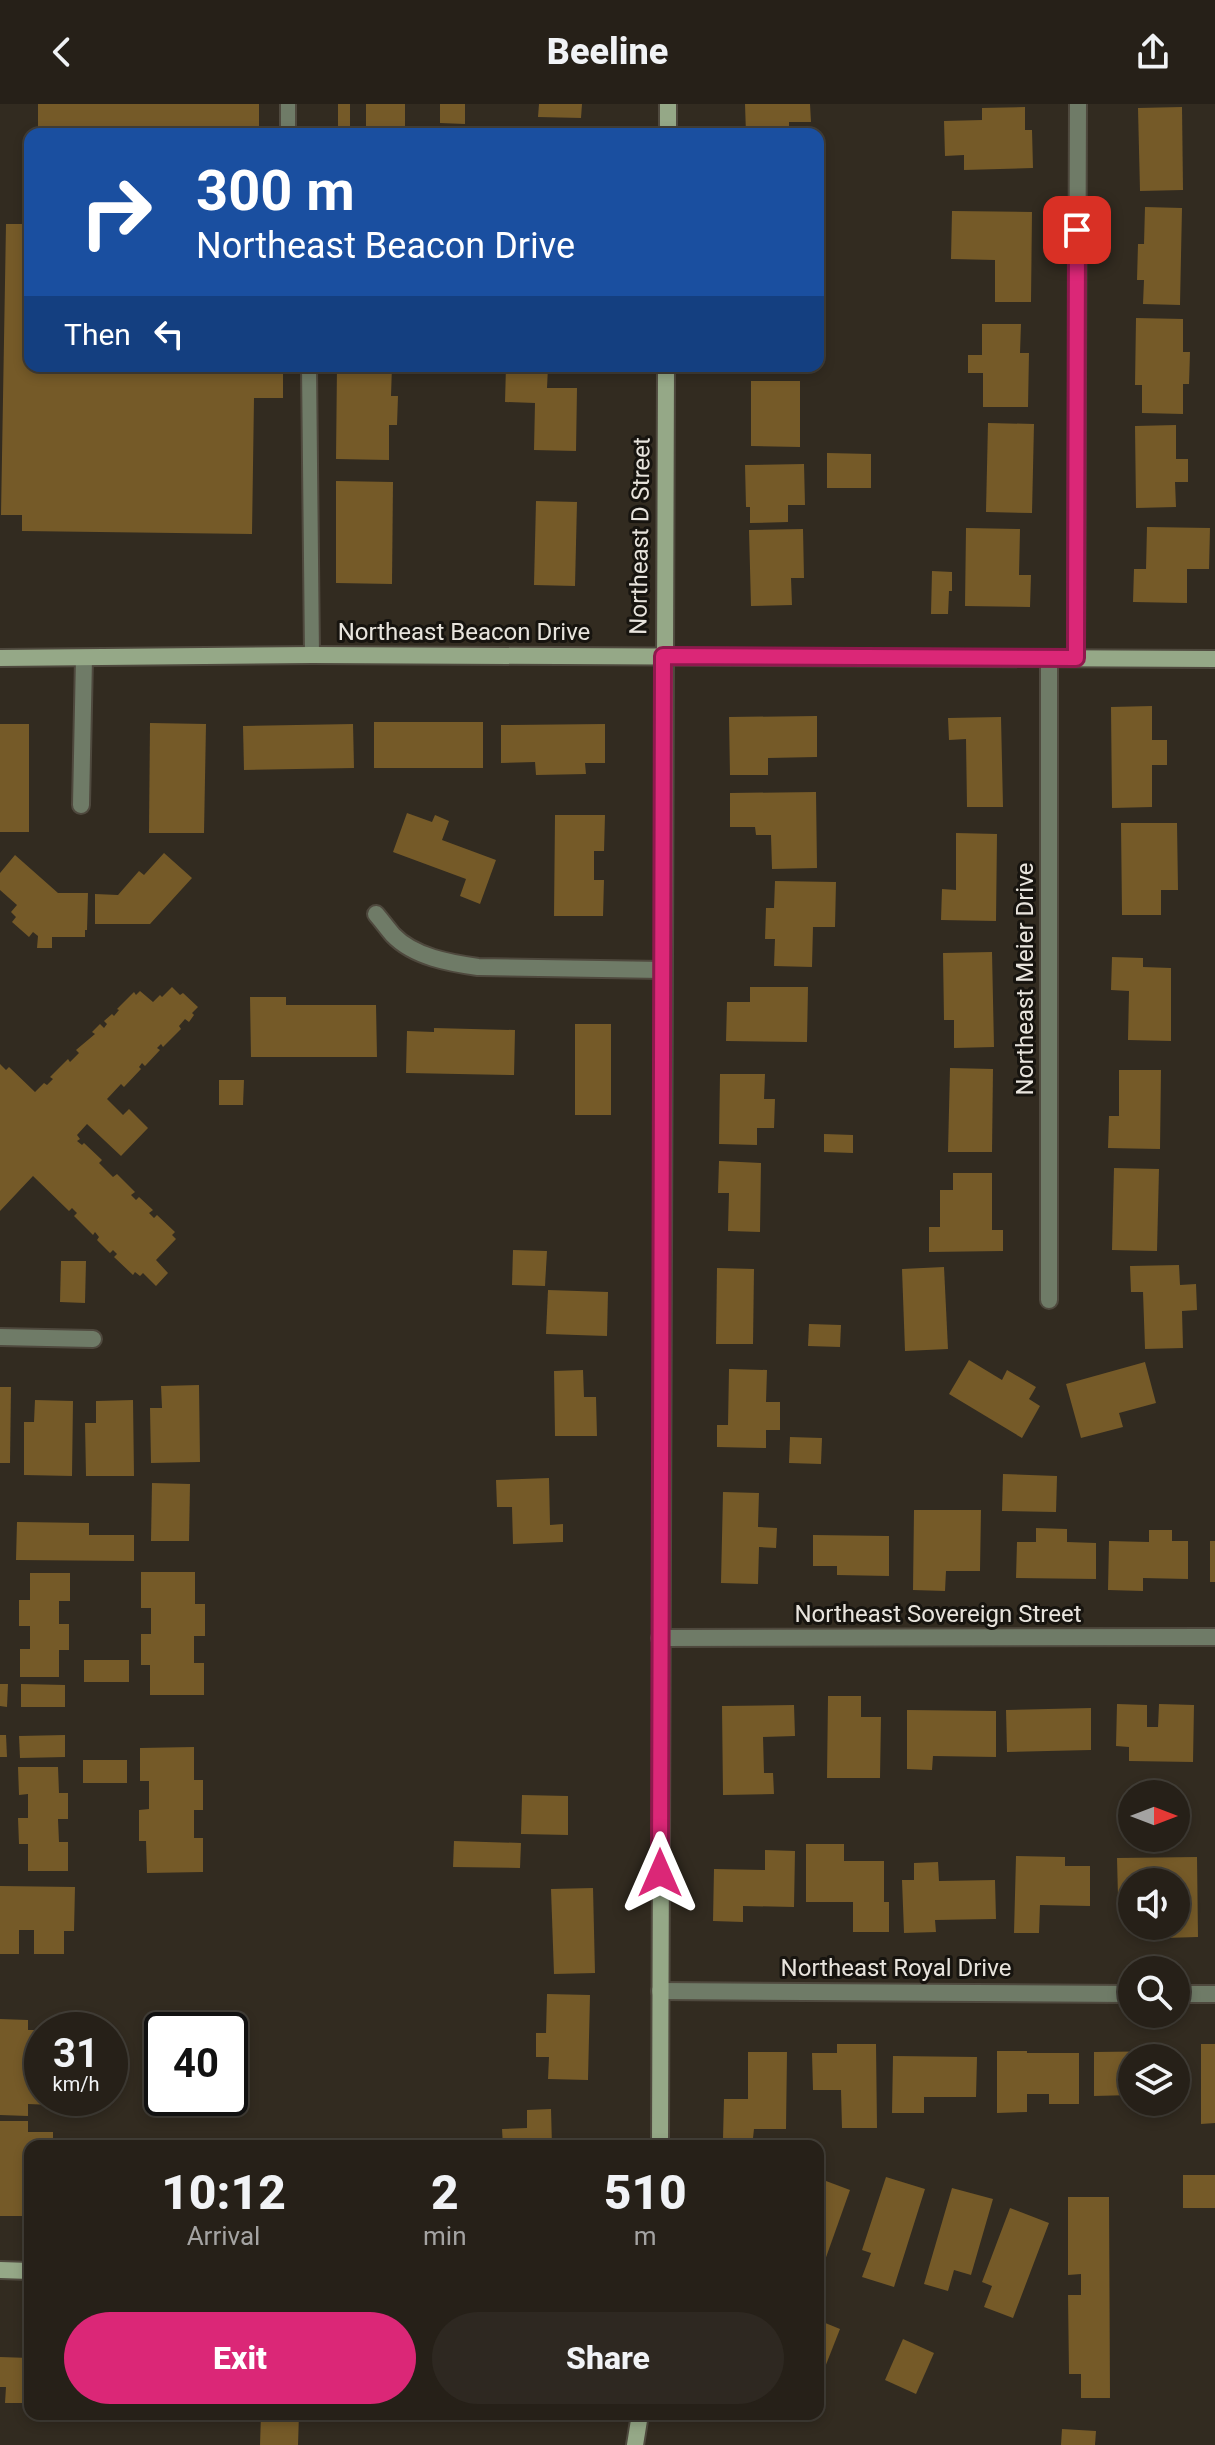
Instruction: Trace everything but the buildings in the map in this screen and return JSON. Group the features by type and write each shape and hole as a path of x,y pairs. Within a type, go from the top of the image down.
{"street":[{"path":"668,104 668,128"},
{"path":"1076,658 1078,104"},
{"name":"Northeast D Street","path":"660,2140 666,372"},
{"name":"Northeast Beacon Drive","path":"0,658 312,655 1215,659"},
{"path":"81,805 84,658"},
{"name":"Northeast Meier Drive","path":"1049,658 1049,1300"},
{"path":"376,914 395,937 428,955 451,963 478,967 663,970"},
{"path":"0,1337 93,1339"},
{"name":"Northeast Sovereign Street","path":"660,1638 1215,1637"},
{"name":"Northeast Royal Drive","path":"660,1991 1118,1994"},
{"path":"1190,1994 1215,1994"},
{"path":"0,2270 24,2271"},
{"path":"635,2445 639,2420"}],"lane":[{"path":"288,104 288,128"},
{"path":"309,372 312,655"}],"route":[{"path":"660,1873 663,656 1076,658 1077,230"}]}
